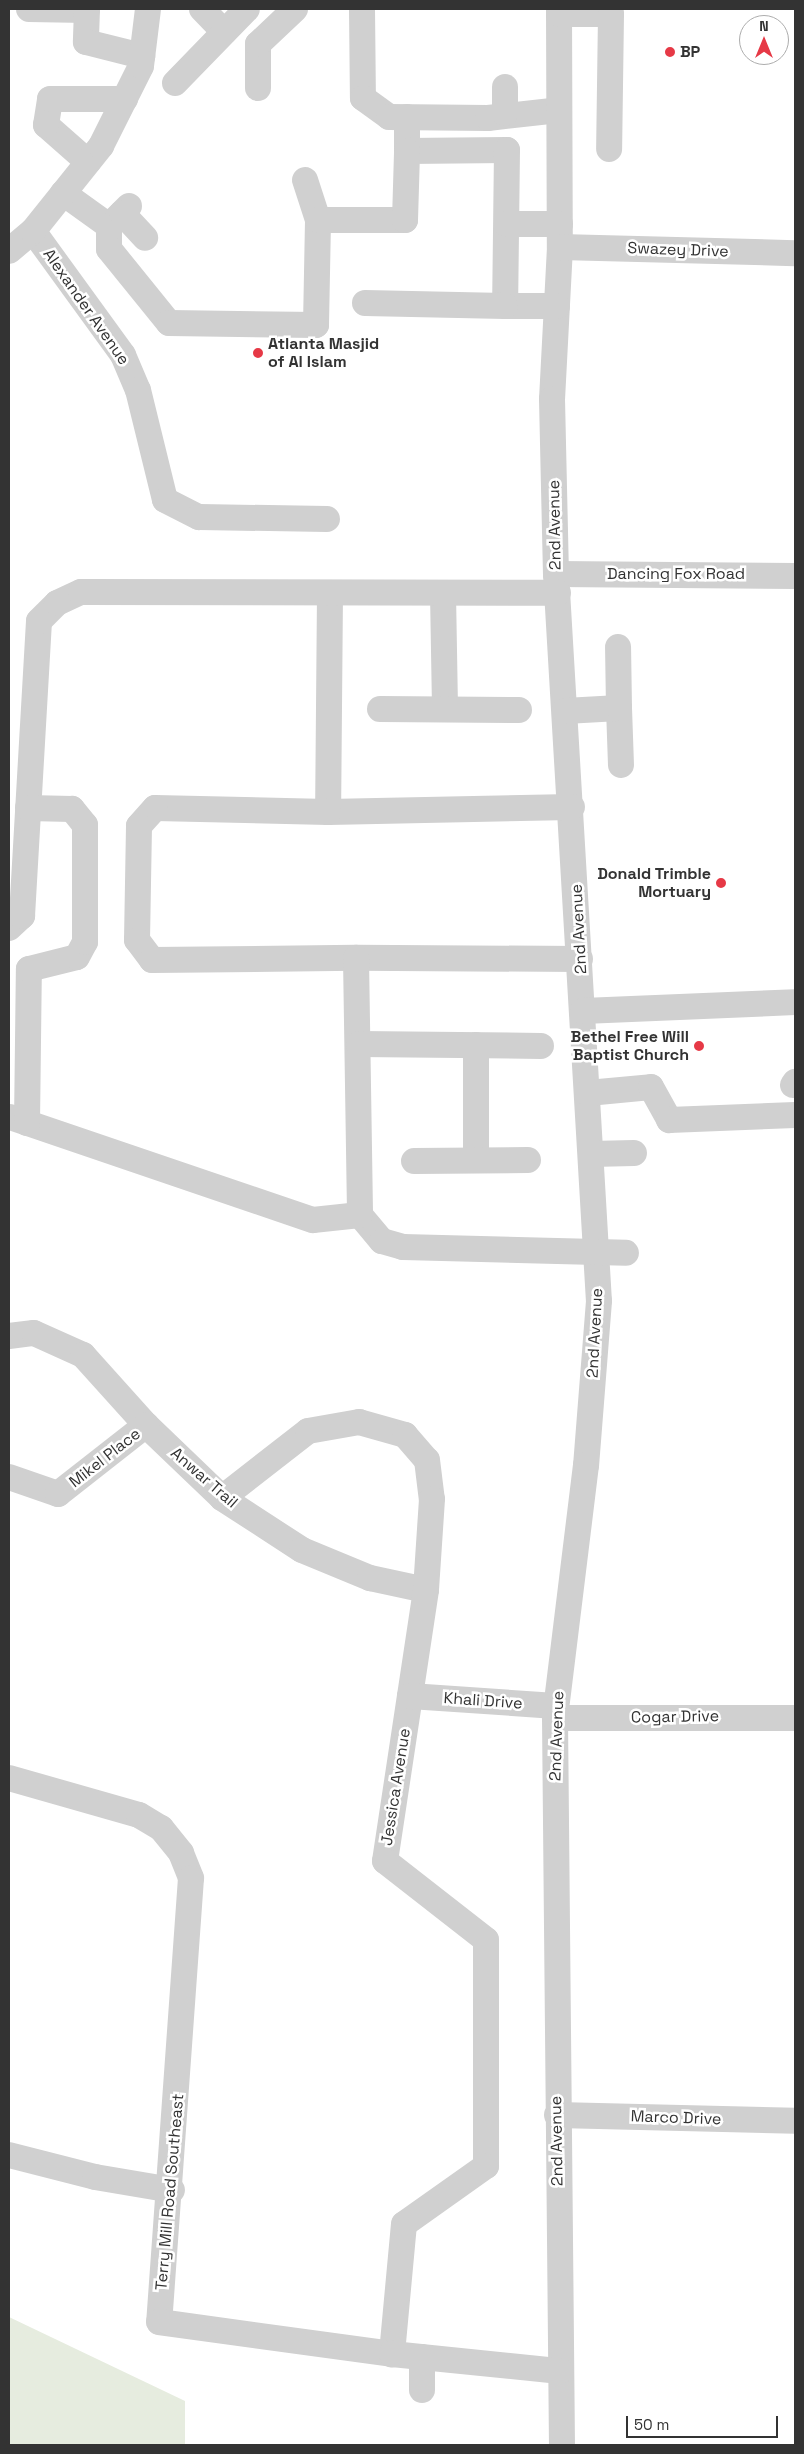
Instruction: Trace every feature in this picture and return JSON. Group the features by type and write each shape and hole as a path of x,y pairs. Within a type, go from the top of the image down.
{"street":[{"path":"29,9 87,9 86,42 142,56"},
{"path":"9,251 33,231 88,162 124,99 142,56 148,9"},
{"path":"202,9 224,32"},
{"path":"175,83 247,9"},
{"path":"258,88 258,44 296,9"},
{"path":"362,9 363,98 389,117 488,118 505,113 559,110"},
{"path":"559,11 611,11 609,149"},
{"name":"2nd Avenue","path":"559,11 560,235 552,400 557,583 572,807 599,1301 586,1465 556,1712 557,2115 562,2445"},
{"path":"505,87 505,113"},
{"path":"88,162 46,125 50,99 124,99"},
{"path":"318,220 405,220 406,117"},
{"path":"407,151 507,150 506,306"},
{"path":"120,215 109,249 169,323 316,325 318,220 305,180"},
{"path":"63,193 120,215 145,238"},
{"name":"Swazey Drive","path":"507,224 560,235 795,253"},
{"name":"Alexander Avenue","path":"33,231 123,355 138,390 165,500 199,516 326,518"},
{"path":"365,303 557,306"},
{"name":"Dancing Fox Road","path":"9,928 22,916 39,621 57,603 81,592 444,593 557,583 785,575"},
{"path":"328,812 330,593"},
{"path":"444,593 445,709"},
{"path":"618,647 621,765"},
{"path":"566,711 619,708"},
{"path":"380,709 519,710"},
{"path":"572,807 328,812 155,808 139,826 137,940 152,960 356,958 580,959"},
{"path":"28,808 72,809 85,825 85,942 78,957 29,969 18,1120 313,1220 360,1215"},
{"path":"356,958 359,1044 360,1215 382,1240 404,1247 596,1250 626,1253"},
{"path":"583,1011 795,1002"},
{"path":"359,1044 541,1046"},
{"path":"476,1045 476,1160"},
{"path":"588,1093 651,1087 669,1120 795,1116"},
{"path":"591,1154 634,1152"},
{"path":"414,1161 528,1160"},
{"name":"Anwar Trail","path":"9,1336 34,1333 83,1355 146,1425 222,1498 302,1550 370,1578 426,1590"},
{"name":"Jessica Avenue","path":"222,1498 308,1431 360,1422 405,1435 427,1460 432,1498 426,1590 385,1861 486,1940 486,2166 404,2224 392,2354"},
{"name":"Mikel Place","path":"9,1477 58,1494 146,1425"},
{"name":"Khali Drive","path":"410,1696 556,1712"},
{"name":"Cogar Drive","path":"556,1712 795,1718"},
{"name":"Terry Mill Road Southeast","path":"9,1778 139,1814 161,1828 185,1861 191,1878 190,1923 172,2190 160,2322 392,2354 560,2371"},
{"name":"Marco Drive","path":"557,2115 795,2121"},
{"path":"9,2155 95,2177 172,2190"},
{"path":"422,2357 422,2390"}],"shaded area":[{"path":"9,2317 185,2401 185,2445 9,2445"}],"place":[{"name":"BP","path":"670,52"},
{"name":"Atlanta Masjid of Al Islam","path":"258,353"},
{"name":"Donald Trimble Mortuary","path":"721,883"},
{"name":"Bethel Free Will Baptist Church","path":"699,1046"}]}
